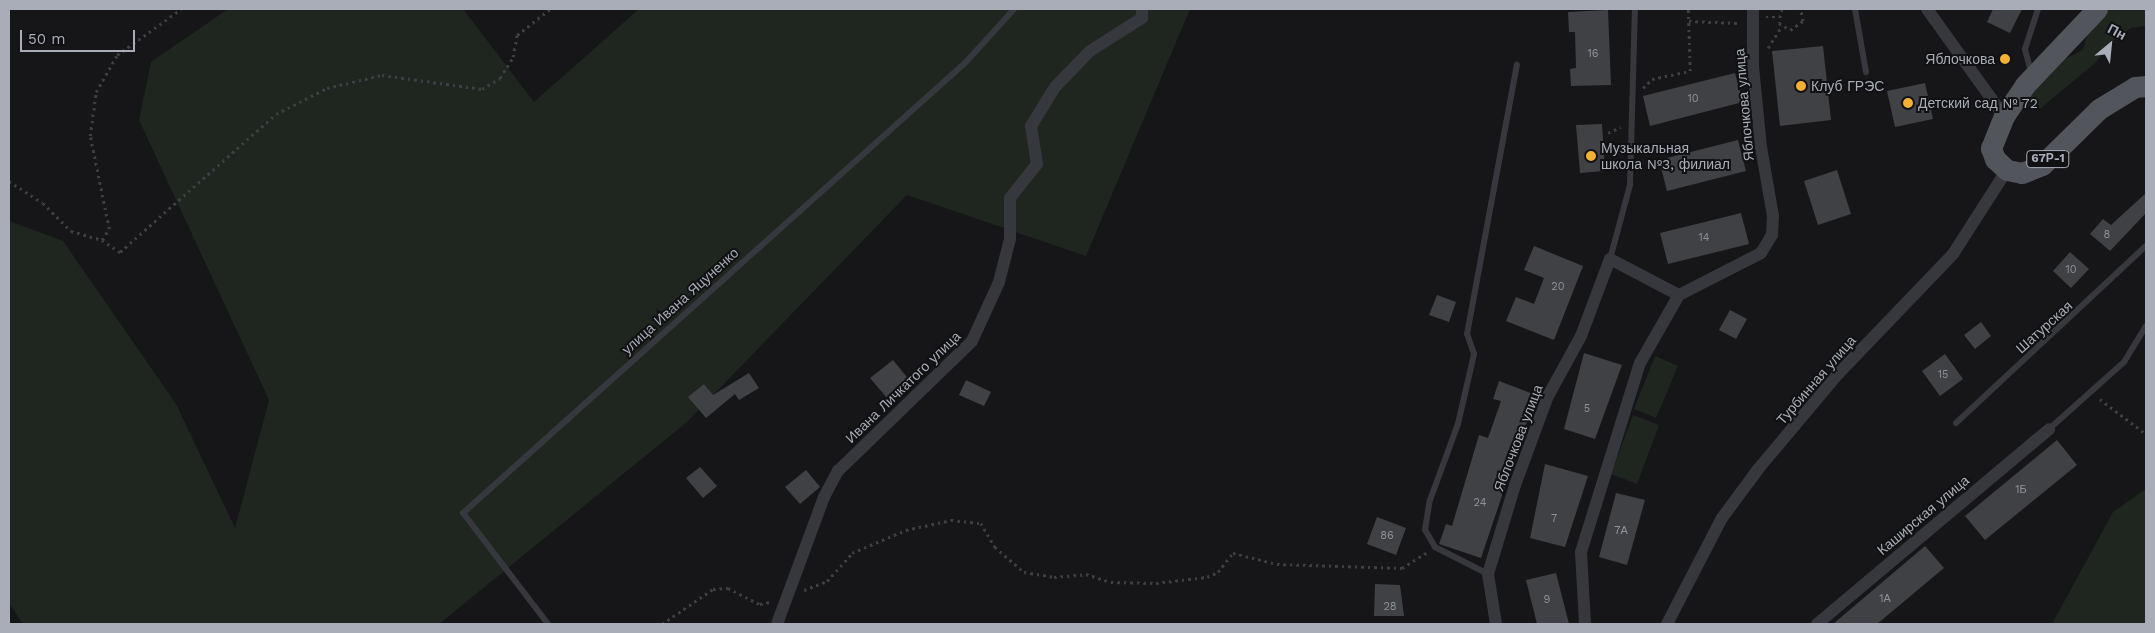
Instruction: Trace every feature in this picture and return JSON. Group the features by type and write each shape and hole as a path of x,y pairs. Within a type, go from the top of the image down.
{"main road":[{"name":"67Р-1","path":"2097,9 2033,77 2004,116 1991,148 2007,170 2022,174 2042,165 2079,127 2116,97 2146,86"}],"street":[{"name":"Ивана Личкатого улица","path":"778,624 824,497 838,471 972,342 1000,282 1010,239 1010,198 1027,182 1036,164 1031,126 1054,87 1090,51 1142,18 1142,9"},
{"name":"Яблочкова улица","path":"1679,295 1761,253 1772,235 1773,216 1760,147 1753,66 1753,9"},
{"path":"1927,9 2004,116"},
{"name":"Турбинная улица","path":"1667,624 1722,518 1759,468 1837,375 1953,254 2007,170"},
{"name":"Яблочкова улица","path":"1496,624 1488,574 1548,396 1581,336 1610,260"},
{"path":"1585,624 1581,552 1640,364 1679,295 1610,260"},
{"name":"Каширская улица","path":"1817,624 2048,429"}],"lane":[{"name":"улица Ивана Яцуненко","path":"548,624 463,513 966,62 1014,9"},
{"path":"1610,260 1630,185 1629,124 1635,9"},
{"path":"1855,9 1866,72"},
{"path":"2033,77 2025,49 2038,9"},
{"path":"1488,574 1435,547 1425,530 1430,500 1458,424 1466,375 1474,354 1467,334 1518,64"},
{"name":"Шатурская","path":"1956,423 2146,246"},
{"path":"2048,429 2093,393 2124,362 2146,326"}],"path":[{"path":"102,240 109,229 90,136 96,92 117,56 180,9"},
{"path":"9,181 44,203 71,231 102,240 120,252 276,114 327,88 382,75 438,87 482,89 500,78 513,57 517,35 550,9"},
{"path":"1652,79 1690,71 1688,9"},
{"path":"1782,9 1778,19 1782,26"},
{"path":"1782,26 1798,28 1803,16 1800,9"},
{"path":"1688,21 1732,23"},
{"path":"1766,51 1782,26"},
{"path":"1608,133 1629,124"},
{"path":"2093,393 2146,434"},
{"path":"662,624 713,590 728,588 760,604 790,595 827,581 852,553 906,530 951,520 980,523 995,547 1024,572 1054,577 1086,574 1103,581 1133,584 1207,577 1218,572 1233,552 1277,564 1402,568 1435,547"}],"shaded area":[{"path":"228,9 463,9 534,102 639,9 1190,9 1086,256 907,195 687,422 439,624 23,624 9,603 9,221 63,241 176,404 235,528 269,400 139,120 151,62"},
{"path":"2094,9 2146,9 2146,26 2131,28 2114,40 2095,63 2041,108 2029,110 2022,102 2047,68 2083,50"},
{"path":"1655,356 1678,366 1656,418 1634,409"},
{"path":"1633,415 1659,425 1637,484 1611,474"},
{"path":"2146,489 2146,624 2052,624 2113,512"}],"building":[{"path":"1993,9 2022,9 2010,33 1987,22"},
{"path":"1608,10 1611,85 1571,86 1570,69 1576,68 1575,32 1569,32 1568,12"},
{"name":"Клуб ГРЭС","path":"1823,46 1831,120 1780,126 1772,51"},
{"path":"1735,73 1743,102 1650,126 1643,96"},
{"path":"1925,83 1933,119 1895,127 1887,91"},
{"name":"Музыкальная школа №3, филиал","path":"1602,124 1605,171 1580,173 1576,125"},
{"path":"1738,140 1746,171 1667,191 1659,160"},
{"path":"1837,170 1851,214 1818,225 1804,181"},
{"path":"2146,193 2146,213 2110,251 2090,234 2103,219 2111,225"},
{"path":"1741,213 1749,244 1668,264 1660,233"},
{"path":"1534,246 1583,266 1554,340 1506,321 1516,297 1534,304 1544,278 1524,270"},
{"path":"2070,252 2089,269 2071,288 2053,271"},
{"path":"1437,295 1456,302 1449,322 1429,315"},
{"path":"1730,310 1747,319 1736,339 1719,330"},
{"path":"1981,322 1991,336 1975,349 1964,335"},
{"path":"1584,353 1622,365 1595,439 1564,429"},
{"path":"1945,354 1963,379 1940,396 1922,371"},
{"path":"893,360 910,381 887,398 870,378"},
{"path":"749,373 759,388 739,400 735,394 706,418 688,397 704,384 713,395"},
{"path":"966,380 991,392 984,406 959,395"},
{"path":"1499,381 1536,395 1481,558 1439,544 1446,524 1452,526 1479,435 1488,438 1501,401 1493,399"},
{"path":"2057,440 2077,465 1985,540 1965,516"},
{"path":"1545,464 1588,476 1565,547 1530,538"},
{"path":"700,467 717,486 703,498 686,478"},
{"path":"806,470 820,487 800,504 785,487"},
{"path":"1616,493 1645,500 1627,565 1599,557"},
{"path":"1377,517 1406,528 1396,555 1367,544"},
{"path":"1925,546 1944,568 1877,624 1833,624"},
{"path":"1556,573 1569,624 1537,624 1526,580"},
{"path":"1375,584 1400,585 1404,616 1374,616"}],"place":[{"name":"Яблочкова","path":"2005,59"},
{"name":"Клуб ГРЭС","path":"1801,86"},
{"name":"Детский сад № 72","path":"1908,103"},
{"name":"Музыкальная школа №3, филиал","path":"1591,156"}]}
